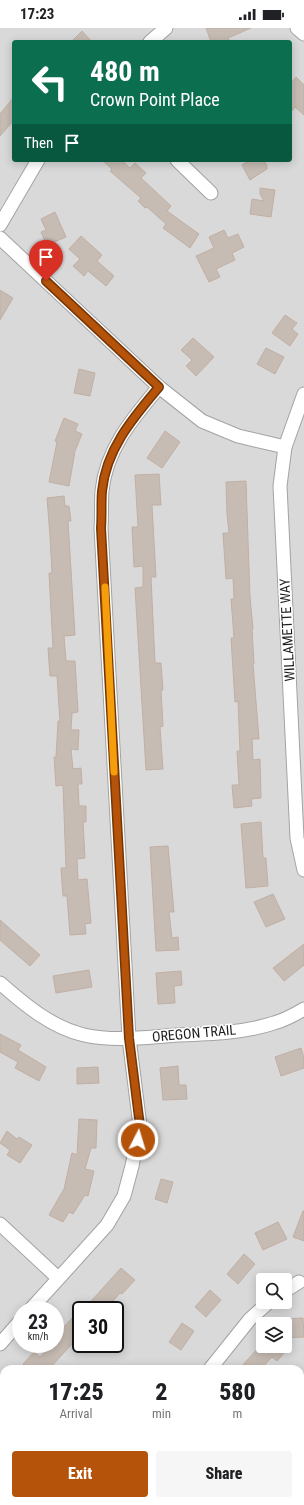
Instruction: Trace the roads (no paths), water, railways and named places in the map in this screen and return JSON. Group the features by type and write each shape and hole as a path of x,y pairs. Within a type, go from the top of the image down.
{"street":[{"path":"152,40 166,28"},
{"path":"297,28 304,34"},
{"path":"0,225 37,162"},
{"path":"179,162 211,193"},
{"path":"0,238 159,387 202,421 238,436 285,447"},
{"path":"38,1301 107,1225 124,1196 140,1126 129,1038 101,528 102,490 109,461 120,438 136,415 159,387"},
{"name":"WILLAMETTE WAY","path":"304,394 285,447 280,486 297,838 304,870"},
{"name":"OREGON TRAIL","path":"0,984 24,1005 59,1026 84,1035 106,1038 216,1033 253,1028 278,1022 304,1009"},
{"path":"0,1224 58,1278"},
{"path":"292,1286 298,1282"},
{"path":"213,1365 250,1319 261,1309"},
{"path":"0,1344 12,1330"}]}
